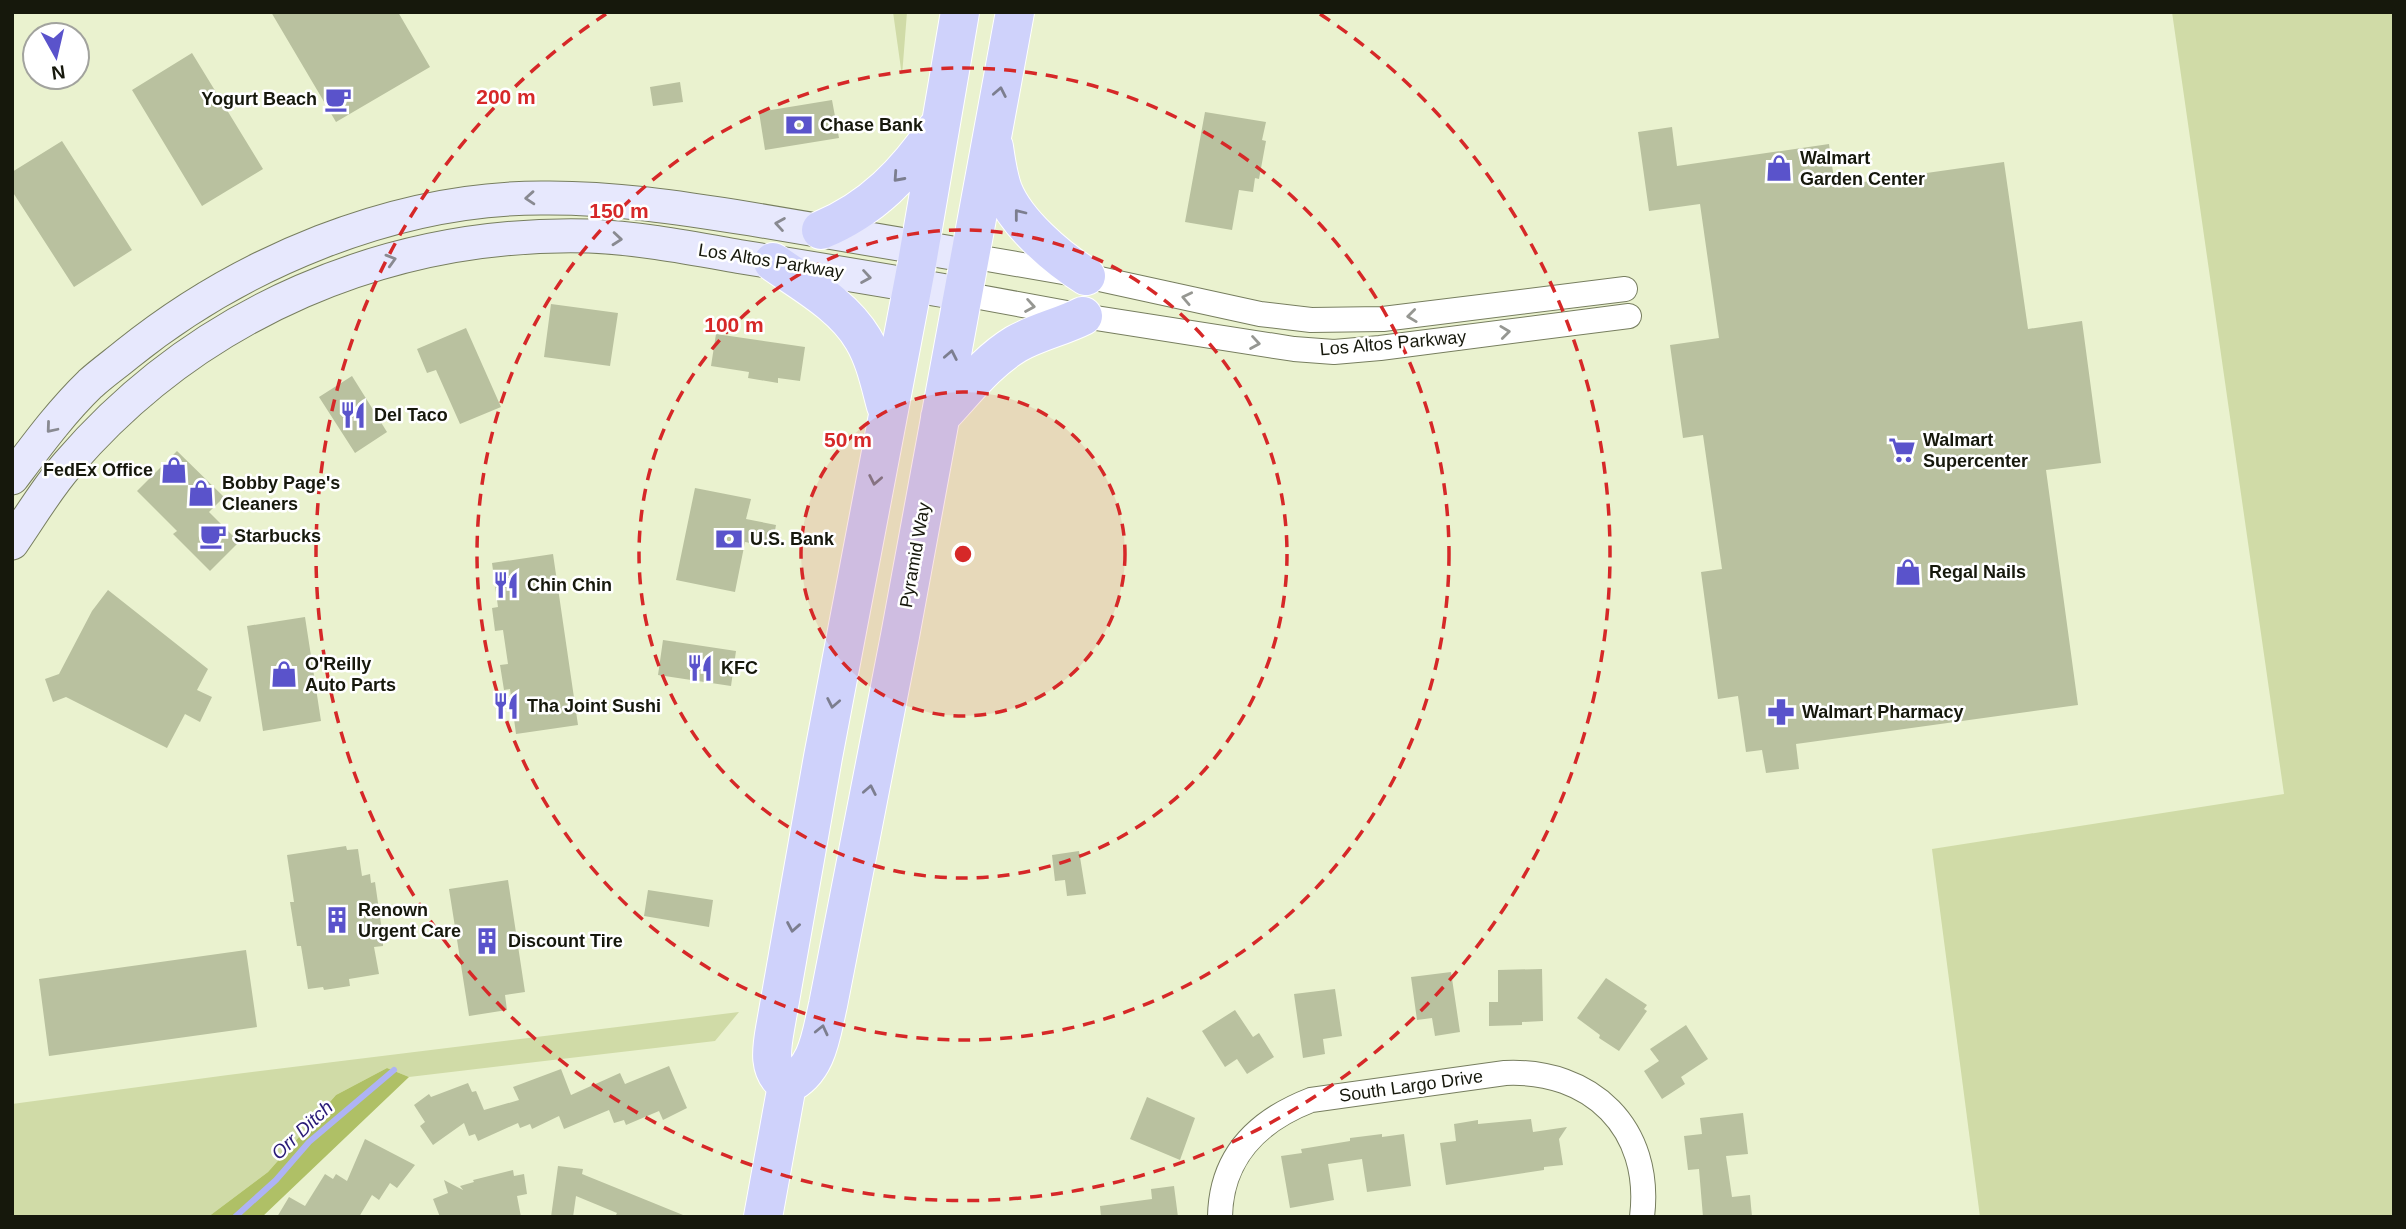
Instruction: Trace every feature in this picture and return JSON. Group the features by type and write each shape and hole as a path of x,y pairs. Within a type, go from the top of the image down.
{"main road":[{"path":"763,1217 787,1085 777,1078 773,1067 772,1045 920,247 960,12"},
{"name":"Pyramid Way","path":"787,1085 809,1068 817,1050 828,1004 1015,12"},
{"path":"821,230 858,212 881,195 924,146 940,123"},
{"path":"992,133 997,169 1004,191 1016,212 1063,262 1086,276"},
{"name":"Los Altos Parkway","path":"12,478 49,429 90,384 149,337 217,291 269,264 330,239 413,214 490,201 540,197 595,200 691,210 970,256"},
{"path":"217,337 226,309 246,295 285,276 383,237 413,214"},
{"name":"Los Altos Parkway","path":"12,543 67,465 112,418 153,382 217,337 285,297 337,276 397,258 465,244 520,238 589,236 644,241 963,294"},
{"path":"773,262 840,311 864,339 888,412"},
{"path":"67,465 75,433 90,415 125,382 199,325 217,291"},
{"path":"940,417 998,356 1018,343 1083,316"}],"street":[{"name":"Los Altos Parkway","path":"970,256 1086,276 1260,314 1334,321 1382,319 1625,289"},
{"name":"Los Altos Parkway","path":"963,294 1294,349 1334,352 1629,316"},
{"name":"South Largo Drive","path":"1220,1217 1226,1179 1237,1155 1245,1143 1265,1124 1285,1110 1311,1100 1528,1072 1553,1076 1577,1086 1598,1100 1622,1125 1635,1148 1642,1174 1642,1217"}],"green space":[{"path":"893,12 907,12 902,76"},
{"path":"2172,12 2394,12 2394,1217 1980,1217 1932,849 2284,794"},
{"path":"739,1012 715,1041 409,1077 387,1068 336,1095 268,1172 208,1217 12,1217 12,1104"},
{"path":"387,1068 409,1077 262,1217 208,1217 268,1172 336,1095"}],"building":[{"path":"271,12 398,12 430,67 336,122"},
{"path":"192,53 263,169 202,206 132,90"},
{"path":"680,82 683,102 653,106 650,87"},
{"name":"Chase Bank","path":"832,100 839,138 765,150 759,112"},
{"path":"1205,112 1266,122 1262,140 1266,141 1259,179 1255,178 1253,192 1239,190 1232,230 1185,222"},
{"name":"Walmart Supercenter","path":"1672,127 1677,166 1829,144 1835,186 2004,162 2028,329 2082,321 2101,463 2046,470 2078,705 1796,744 1799,769 1766,773 1762,750 1746,752 1738,696 1718,699 1701,572 1722,569 1703,435 1683,438 1670,345 1719,338 1700,204 1649,211 1638,132"},
{"path":"62,141 132,250 74,287 12,191 12,172"},
{"path":"551,304 618,313 610,366 544,357"},
{"path":"466,328 501,407 460,424 436,370 427,373 417,349"},
{"path":"716,334 805,347 800,381 778,378 778,383 748,378 749,372 711,366"},
{"name":"Del Taco","path":"352,376 387,432 355,453 319,397"},
{"path":"177,451 224,497 209,512 239,542 210,571 173,534 177,531 137,491"},
{"name":"U.S. Bank","path":"695,488 751,499 746,519 776,525 772,547 745,542 735,592 676,580"},
{"path":"553,554 578,725 516,734 510,689 504,690 500,665 508,664 503,630 495,631 492,608 498,607 492,563"},
{"path":"108,590 208,669 197,690 212,697 200,722 185,714 167,748 66,697 53,702 45,679 59,674 92,611"},
{"name":"O'Reilly Auto Parts","path":"305,617 321,721 263,731 247,626"},
{"name":"KFC","path":"663,640 736,651 731,686 658,675"},
{"name":"Renown Urgent Care","path":"346,846 347,850 358,849 362,876 370,874 371,883 375,882 383,938 383,946 374,947 379,974 349,979 350,986 324,990 323,987 308,989 290,902 294,902 287,855"},
{"path":"1079,851 1086,894 1067,896 1065,880 1055,881 1052,855"},
{"name":"Discount Tire","path":"508,880 525,992 505,995 507,1010 469,1016 449,889"},
{"path":"648,890 713,900 709,927 644,916"},
{"path":"246,950 257,1027 49,1056 39,979"},
{"path":"1542,969 1543,1021 1489,1026 1489,1002 1498,1002 1498,970"},
{"path":"1451,972 1460,1032 1435,1036 1432,1018 1417,1020 1411,977"},
{"path":"1606,978 1647,1005 1644,1009 1647,1011 1619,1051 1599,1038 1600,1035 1577,1018"},
{"path":"1335,989 1342,1036 1323,1039 1325,1054 1303,1058 1294,994"},
{"path":"1235,1010 1253,1037 1259,1033 1274,1057 1247,1074 1237,1059 1225,1067 1202,1031"},
{"path":"1686,1025 1708,1059 1681,1077 1685,1084 1662,1099 1644,1071 1659,1061 1650,1049"},
{"path":"669,1066 687,1108 663,1120 659,1111 626,1125 624,1120 614,1123 609,1110 564,1129 559,1116 532,1129 530,1124 520,1128 518,1123 478,1141 475,1134 469,1136 464,1123 433,1145 420,1126 425,1122 414,1105 429,1094 431,1097 468,1083 472,1092 476,1091 484,1110 519,1100 513,1087 561,1069 571,1095 620,1073 625,1084"},
{"path":"1147,1097 1195,1118 1180,1160 1130,1139"},
{"path":"1743,1113 1748,1154 1726,1156 1732,1197 1750,1195 1752,1217 1703,1217 1699,1169 1688,1170 1684,1136 1702,1134 1700,1118"},
{"path":"1531,1119 1533,1132 1567,1127 1559,1139 1563,1165 1446,1185 1440,1143 1456,1141 1454,1124 1478,1120 1478,1124"},
{"path":"1382,1134 1382,1137 1404,1134 1411,1186 1367,1192 1362,1159 1328,1164 1334,1200 1290,1208 1281,1156 1302,1153 1301,1149 1350,1141 1350,1138"},
{"path":"365,1139 415,1165 397,1188 390,1183 379,1200 372,1195 359,1217 277,1217 289,1197 305,1206 325,1174 333,1179 336,1174 347,1181"},
{"path":"558,1166 583,1169 582,1174 688,1217 615,1217 617,1213 576,1196 573,1217 551,1217"},
{"path":"513,1170 514,1176 524,1174 527,1194 517,1196 521,1217 440,1217 433,1199 448,1193 444,1180 463,1190 460,1186 474,1182 473,1180"},
{"path":"1174,1186 1178,1217 1101,1217 1100,1206 1152,1199 1151,1189"}],"waterway":[{"name":"Orr Ditch","path":"235,1217 276,1180 309,1142 394,1070"}],"place":[{"name":"Yogurt Beach","path":"338,99"},
{"name":"Chase Bank","path":"799,125"},
{"name":"Walmart Garden Center","path":"1779,168"},
{"name":"Del Taco","path":"353,415"},
{"name":"Walmart Supercenter","path":"1902,450"},
{"name":"FedEx Office","path":"174,470"},
{"name":"Bobby Page's Cleaners","path":"201,493"},
{"name":"Starbucks","path":"213,536"},
{"name":"U.S. Bank","path":"729,539"},
{"name":"Regal Nails","path":"1908,572"},
{"name":"Chin Chin","path":"506,585"},
{"name":"KFC","path":"700,668"},
{"name":"O'Reilly Auto Parts","path":"284,674"},
{"name":"Tha Joint Sushi","path":"506,706"},
{"name":"Walmart Pharmacy","path":"1781,712"},
{"name":"Renown Urgent Care","path":"337,920"},
{"name":"Discount Tire","path":"487,941"}]}
